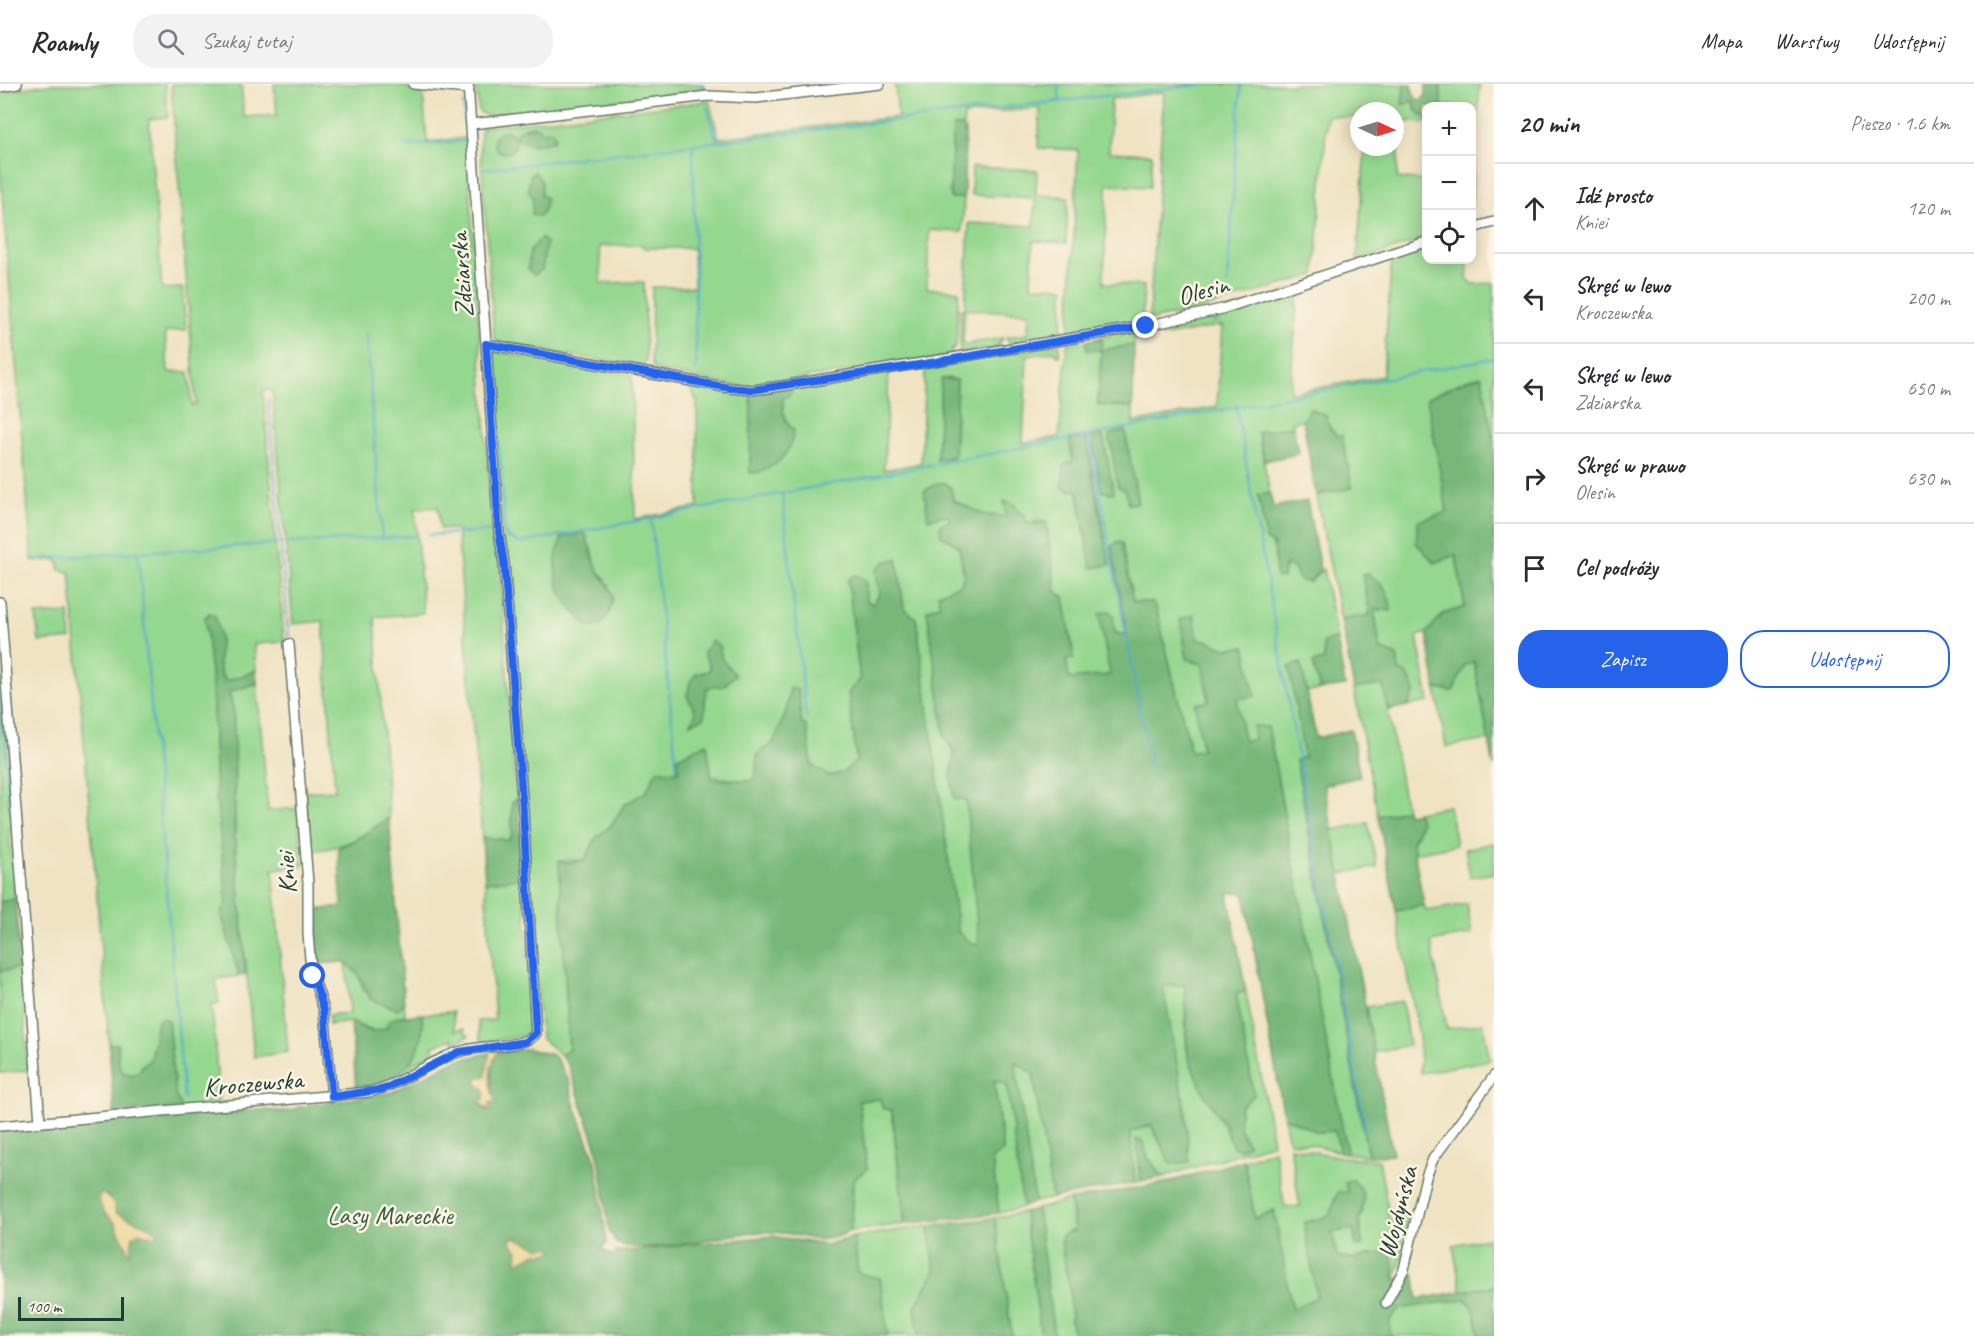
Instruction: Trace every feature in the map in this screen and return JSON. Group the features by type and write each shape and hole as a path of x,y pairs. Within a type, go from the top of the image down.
{"street":[{"path":"0,87 16,84"},
{"path":"413,84 469,87"},
{"path":"729,95 731,84"},
{"path":"472,124 729,95 756,98 880,84"},
{"name":"Zdziarska","path":"469,87 499,532 504,563 525,833 537,1023 534,1037"},
{"path":"1476,227 1494,222"},
{"name":"Olesin","path":"486,344 752,390 1146,326 1222,309 1422,243"},
{"path":"0,602 40,1122"},
{"name":"Kniei","path":"289,644 308,883 309,951 311,970 324,1010 332,1097"},
{"name":"Kroczewska","path":"0,1126 332,1097 384,1089 465,1050 525,1042 534,1037"},
{"name":"Wojdyńska","path":"1386,1303 1404,1269 1426,1177 1433,1159 1494,1076"}],"green space":[{"path":"48,84 165,84 168,117 149,119 162,289 182,288 186,330 165,332 168,372 189,372 192,406 196,404 171,84 241,84 244,117 277,115 274,84 398,84 423,93 427,142 465,138 467,147 491,509 497,554 499,554 513,757 518,798 512,803 512,834 509,840 482,838 457,529 440,529 438,507 415,509 423,613 375,617 389,818 352,841 310,851 305,792 335,790 323,621 293,624 272,390 263,391 284,642 254,644 256,671 226,681 219,666 220,638 205,618 212,683 216,795 232,945 239,976 216,979 219,1003 212,1004 219,1102 182,1109 152,1051 150,1061 142,1065 134,1075 122,1072 118,1061 118,1044 109,1044 70,572 60,570 58,560 32,561 0,167 0,92"},
{"path":"475,84 704,84 706,90 485,116 479,111"},
{"path":"895,84 1404,84 1403,102 1350,102 1350,117 1327,116 1315,275 1190,312 1149,320 1164,92 1111,99 1109,152 1152,154 1150,187 1107,185 1104,283 1144,286 1142,320 1138,323 1073,335 1069,333 1078,150 1038,148 1040,108 964,115 963,126 953,126 950,198 964,198 962,232 929,230 927,288 959,291 956,345 948,357 743,387 655,370 651,363 652,287 694,287 693,248 644,248 643,245 600,246 601,283 644,282 646,361 641,367 499,343 494,338 480,142 482,127 709,101 719,138 898,117"},
{"path":"1404,84 1412,84 1414,96 1420,102 1426,95 1426,84 1440,84 1442,102 1422,102 1422,115 1417,112 1414,101 1404,104"},
{"path":"1440,84 1480,84 1476,146 1476,102 1442,102"},
{"path":"1414,101 1415,110 1422,114 1422,123 1404,121 1404,104"},
{"path":"532,126 538,127 543,132 552,131 555,136 554,140 534,144 524,143 516,138 517,131"},
{"path":"953,126 963,126 965,129 964,198 950,198"},
{"path":"505,131 513,134 516,142 513,150 505,153 497,150 494,142 497,134"},
{"path":"1364,156 1399,156 1397,178 1422,181 1422,239 1362,260 1357,259"},
{"path":"972,167 1037,170 1036,195 1068,197 1066,243 1033,241 1031,286 1064,287 1062,330 1057,338 1011,345 1006,337 1028,334 1029,313 965,309 969,223 1034,226 1035,198 971,195"},
{"path":"535,172 542,182 541,195 546,198 544,210 540,216 532,215 533,198 528,190 531,174"},
{"path":"541,238 546,243 542,269 534,275 528,269 530,251"},
{"path":"1422,246 1422,264 1468,264 1467,278 1473,284 1494,283 1494,446 1482,376 1467,380 1427,399 1465,607 1443,614 1427,633 1417,636 1429,702 1407,706 1415,691 1407,674 1399,671 1397,656 1380,649 1374,608 1382,611 1369,574 1362,574 1370,615 1341,620 1316,495 1352,488 1338,436 1310,409 1303,420 1292,422 1293,426 1258,433 1270,493 1258,496 1270,541 1276,554 1276,577 1288,565 1294,568 1300,581 1310,582 1323,569 1337,639 1323,642 1324,660 1313,663 1320,690 1307,692 1301,663 1289,667 1305,757 1296,760 1368,1156 1347,1153 1268,727 1254,740 1244,742 1237,699 1255,696 1245,647 1193,662 1202,664 1209,702 1202,750 1191,752 1156,608 1152,602 1133,602 1112,546 1127,635 1115,633 1114,623 1110,675 1069,679 1066,660 1074,658 1064,597 1056,592 1046,522 1026,522 1015,505 1004,501 1006,517 982,514 953,500 951,488 928,518 946,515 949,517 950,539 959,547 964,575 961,584 938,594 940,605 927,610 954,752 951,776 954,799 966,799 979,945 972,944 958,932 916,618 904,609 897,560 880,585 880,594 873,604 866,601 866,582 848,580 860,680 848,693 857,761 842,773 829,776 812,766 807,727 802,724 798,690 773,743 757,754 756,773 752,781 657,770 646,792 624,805 611,825 596,838 585,860 559,861 569,1049 561,1055 541,1038 502,533 491,354 493,351 632,375 635,519 698,507 697,401 688,385 751,392 751,473 761,472 774,465 794,430 784,416 783,408 783,398 793,388 889,372 884,470 921,463 925,368 1060,344 1059,356 1054,351 1027,356 1023,443 1059,437 1067,343 1086,341 1086,348 1101,349 1102,337 1135,331 1134,345 1101,350 1098,405 1133,407 1133,423 1217,407 1222,326 1217,327 1217,314 1294,289 1298,292 1290,393 1383,376 1392,256","holes":["941,379 957,380 954,457 937,460","1125,431 1138,503 1128,504","1087,438 1110,565 1091,568 1077,490 1068,491 1069,462 1073,461","562,542 592,549 597,570 606,579 590,627 574,609 561,588 556,565"]},
{"path":"961,309 965,309 963,342 966,344 1003,338 996,348 960,352"},
{"path":"1211,315 1214,318 1214,327 1162,337 1161,333 1149,335 1148,329"},
{"path":"1102,337 1101,350 1088,351 1086,341"},
{"path":"1134,345 1133,407 1098,405 1101,350"},
{"path":"1482,376 1494,446 1494,767 1474,662 1465,665 1453,691 1436,689 1427,633 1443,614 1465,607 1456,555 1435,563 1416,543 1418,521 1447,512 1427,398 1466,380"},
{"path":"941,379 957,380 954,457 937,460"},
{"path":"793,388 790,395 783,398 784,416 794,430 790,447 774,465 759,472 750,473 751,392"},
{"path":"1310,409 1326,415 1330,429 1338,436 1342,435 1352,488 1316,495 1303,420"},
{"path":"1293,426 1298,454 1264,461 1258,432"},
{"path":"1125,431 1138,503 1128,504 1125,490 1118,487 1109,434"},
{"path":"1103,435 1114,493 1102,492 1092,437"},
{"path":"1085,437 1110,565 1091,568 1078,491 1062,488 1064,466 1073,461 1069,440"},
{"path":"938,483 945,483 951,488 953,500 982,514 1006,517 1004,501 1015,505 1019,512 1025,515 1026,522 1046,522 1056,592 1064,597 1074,659 1066,660 1069,679 1110,675 1099,614 1109,611 1113,615 1115,633 1127,635 1112,546 1117,542 1122,543 1133,602 1152,602 1156,608 1191,752 1202,749 1195,704 1209,701 1202,664 1187,659 1180,619 1194,615 1198,641 1206,640 1226,648 1245,647 1255,696 1237,699 1244,741 1254,740 1253,726 1268,727 1347,1153 1340,1152 1335,1131 1318,1132 1284,1117 1244,893 1228,893 1246,992 1236,993 1254,1095 1240,1107 1239,1127 1248,1145 1240,1149 1233,1147 1223,1121 1205,1096 1188,1057 1185,985 1163,986 1186,1114 1189,1162 1171,1164 1151,1125 1130,1132 1135,1183 1052,1198 1033,1073 1015,1062 1035,1202 1023,1207 1007,1084 994,1080 1003,1151 992,1159 999,1213 905,1224 892,1110 883,1109 880,1099 859,1101 867,1169 853,1180 851,1231 820,1240 775,1232 757,1232 651,1247 632,1247 616,1243 609,1230 596,1146 569,1067 561,1055 569,1049 559,861 567,863 585,860 596,838 612,825 624,805 646,792 657,770 679,771 678,757 707,743 712,779 752,781 756,773 757,754 773,743 786,712 790,688 798,690 802,724 807,727 812,766 829,776 842,773 857,761 848,693 860,680 848,580 854,575 862,578 866,584 866,601 873,604 880,594 876,571 884,562 897,559 904,609 916,618 958,932 972,944 979,945 966,800 954,799 951,776 954,752 945,738 927,610 940,605 938,594 961,584 964,575 959,547 941,535 940,524 949,522 949,517 946,515 928,519 924,491"},
{"path":"1270,493 1273,507 1307,501 1320,569 1310,582 1300,581 1294,568 1288,565 1284,567 1283,578 1276,577 1274,545 1266,540 1258,495"},
{"path":"585,533 596,568 609,586 613,597 604,621 596,627 590,627 567,604 557,578 556,556 561,538"},
{"path":"1362,574 1379,581 1389,598 1391,611 1374,608 1380,649 1397,656 1399,671 1407,674 1415,691 1407,706 1388,710 1383,685 1354,689 1341,620 1370,615"},
{"path":"69,613 71,639 39,642 36,615"},
{"path":"209,613 215,616 219,631 219,667 222,677 226,681 256,671 257,683 229,692 234,712 235,840 246,975 239,976 221,913 227,903 216,795 212,683 205,618"},
{"path":"1337,639 1345,686 1320,690 1313,663 1324,660 1323,642"},
{"path":"712,641 719,646 722,659 735,675 724,686 711,687 706,690 704,718 691,723 695,712 687,696 690,682 696,674 709,671 710,667 703,652"},
{"path":"0,649 14,828 9,828 15,898 0,902"},
{"path":"1474,661 1489,740 1446,747 1436,689 1453,691 1465,665"},
{"path":"1301,663 1316,738 1351,730 1360,777 1324,785 1393,1155 1368,1156 1296,760 1304,757 1289,667"},
{"path":"257,683 268,811 298,808 303,866 273,869 288,1052 254,1057 235,840 234,712 229,692"},
{"path":"1383,684 1406,810 1378,816 1354,689"},
{"path":"518,798 524,878 485,882 482,838 509,840 512,834 512,803"},
{"path":"1449,806 1456,845 1414,853 1412,841 1419,827 1417,812"},
{"path":"1406,810 1407,814 1417,812 1421,823 1412,841 1424,905 1396,911 1378,816"},
{"path":"389,818 404,1003 397,1009 371,1000 358,974 346,962 315,964 314,910 342,907 338,848 356,840"},
{"path":"1368,823 1377,867 1340,874 1332,830"},
{"path":"1494,843 1494,873 1470,877 1465,849"},
{"path":"524,878 531,1029 524,1036 483,1042 480,1038 478,1021 495,1020 485,882"},
{"path":"15,898 21,968 0,971 0,902"},
{"path":"1467,904 1472,934 1431,942 1447,1029 1483,1023 1490,1060 1420,1073 1419,1035 1396,911 1424,905 1426,911"},
{"path":"346,962 358,974 364,991 396,1009 404,1003 405,1015 397,1017 386,1029 375,1032 351,1022 329,1025 329,1015 350,1013"},
{"path":"21,968 28,1070 0,1073 0,971"},
{"path":"1185,985 1185,1033 1189,1059 1233,1147 1239,1127 1240,1107 1254,1095 1236,993 1246,992 1273,1143 1163,1177 1148,1158 1142,1141 1138,1168 1141,1181 1135,1183 1130,1132 1151,1125 1171,1163 1186,1114 1162,986"},
{"path":"1402,1001 1409,1045 1373,1052 1366,1007"},
{"path":"453,1012 454,1030 464,1029 469,1036 454,1043 454,1038 432,1047 434,1052 414,1063 410,1073 388,1084 359,1091 356,1087 385,1081 397,1075 407,1066 420,1044 422,1014"},
{"path":"422,1014 420,1044 407,1066 397,1075 385,1081 356,1087 351,1022 372,1032 386,1028 389,1021 397,1017"},
{"path":"162,1018 168,1020 175,1094 182,1109 114,1113 109,1044 118,1044 118,1061 122,1072 134,1075 142,1065 150,1061 157,1021"},
{"name":"Lasy Mareckie","path":"528,1049 554,1055 569,1081 573,1101 596,1162 607,1244 601,1249 614,1256 616,1252 773,1236 825,1245 854,1237 858,1273 880,1278 888,1336 0,1336 0,1131 253,1110 289,1111 299,1107 392,1092 456,1060 490,1053 486,1077 476,1083 485,1090 484,1100 479,1103 486,1110 491,1097 492,1068 497,1053","holes":["108,1196 114,1211 126,1219 137,1222 156,1237 139,1232 133,1236 130,1254 115,1223 103,1211"]},
{"path":"1015,1062 1033,1072 1052,1198 1035,1202"},
{"path":"994,1080 1007,1084 1023,1207 999,1213 992,1159 1003,1151"},
{"path":"881,1099 891,1109 905,1224 851,1231 853,1180 867,1169 859,1101"},
{"path":"1284,1117 1318,1132 1336,1131 1340,1152 1310,1144 1289,1142"},
{"path":"1136,1139 1142,1141 1148,1158 1163,1177 1141,1181"},
{"path":"1290,1147 1341,1157 1379,1160 1390,1222 1415,1215 1395,1280 1374,1253 1353,1259 1337,1257 1332,1232 1353,1229 1363,1245 1359,1220 1363,1212 1346,1182 1347,1192 1334,1199 1333,1210 1329,1216 1304,1223 1317,1297 1292,1310 1274,1210 1255,1219 1244,1160 1274,1150 1285,1208 1300,1206"},
{"path":"1244,1160 1255,1219 1274,1210 1292,1309 1317,1297 1304,1223 1329,1216 1338,1192 1347,1192 1345,1182 1352,1180 1358,1185 1363,1195 1359,1221 1363,1246 1356,1247 1353,1229 1332,1232 1337,1257 1353,1259 1389,1251 1394,1264 1395,1280 1414,1273 1418,1299 1494,1286 1494,1336 1479,1336 1477,1320 1471,1305 1464,1299 1399,1309 1390,1319 1390,1336 1074,1336 1061,1237 1067,1232 1074,1231 1070,1200 1169,1182"},
{"path":"1070,1200 1074,1231 1065,1270 1069,1285 1074,1336 1054,1336 1037,1209"},
{"path":"1037,1209 1054,1336 1041,1336 1024,1212"},
{"path":"1024,1212 1041,1336 1012,1336 995,1218"},
{"path":"995,1218 1012,1336 919,1336 915,1307 935,1271 929,1226"},
{"path":"929,1226 935,1271 915,1307 919,1336 888,1336 880,1278 858,1273 854,1237"},
{"path":"1487,1238 1494,1286 1461,1291 1453,1245"},
{"path":"1464,1299 1471,1305 1477,1320 1479,1336 1390,1336 1390,1319 1399,1309"}],"sand":[{"path":"513,1049 497,1053 492,1064 490,1083 496,1100 489,1103 491,1110 479,1103 484,1100 485,1090 476,1083 477,1078 486,1076 490,1051"},
{"path":"102,1193 113,1202 116,1213 150,1227 158,1233 156,1237 139,1232 133,1236 130,1254 115,1223 103,1211 98,1197"},
{"path":"515,1237 540,1248 551,1247 553,1251 542,1254 538,1252 517,1263 518,1250 511,1243 511,1238"}],"waterway":[{"path":"701,84 703,88"},
{"path":"1058,84 1060,102"},
{"path":"484,169 1206,84"},
{"path":"1227,283 1241,84"},
{"path":"463,102 465,123"},
{"path":"707,107 717,142"},
{"path":"404,146 466,141 466,131"},
{"path":"693,144 696,370"},
{"path":"366,333 382,538"},
{"path":"494,356 505,530 506,537 520,543 1494,358"},
{"path":"268,398 289,641"},
{"path":"1236,406 1365,1131"},
{"path":"1089,435 1152,774"},
{"path":"782,493 806,717"},
{"path":"651,518 677,769"},
{"path":"428,535 493,531"},
{"path":"289,543 417,536"},
{"path":"34,559 285,543"},
{"path":"138,552 184,1100"},
{"path":"0,692 10,812"}],"route":[{"path":"313,976 324,1010 332,1097 384,1089 459,1052 525,1042 534,1037 536,1033 523,810 504,563 499,532 486,344 752,390 918,365 1146,326"}]}
